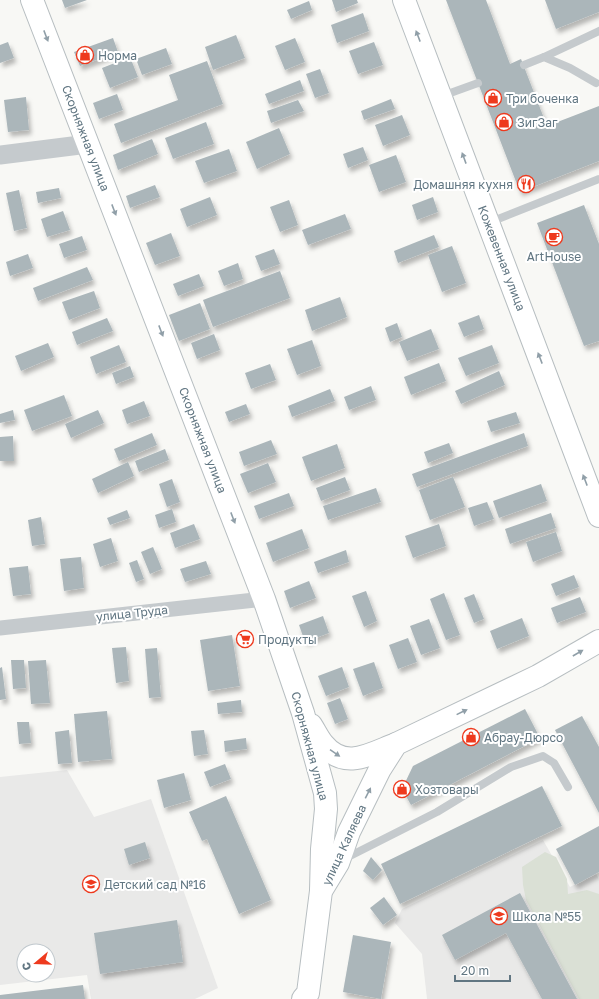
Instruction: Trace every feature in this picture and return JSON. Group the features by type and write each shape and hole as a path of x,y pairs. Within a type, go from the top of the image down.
{"main road":[{"name":"Скорняжная улица","path":"32,0 264,599 303,713 325,793 326,809 322,849 321,891"},
{"name":"Кожевенная улица","path":"404,0 599,516"},
{"path":"303,713 323,744 336,755 345,759 362,758 396,744 538,676 599,641"},
{"name":"улица Каляева","path":"306,997 321,891 338,862 348,832 380,769 396,744"}],"street":[{"path":"0,155 88,144"},
{"name":"улица Труда","path":"0,628 264,599"}],"lane":[{"path":"524,65 599,31"},
{"path":"544,57 570,68 596,83"},
{"path":"441,96 478,83"},
{"path":"488,222 599,179"},
{"path":"338,862 437,812 511,767 544,756 554,763 568,787"}],"shaded area":[{"name":"Детский сад №16","path":"67,770 94,817 151,799 218,988 195,999 91,999 87,975 56,979 56,943 16,943 16,983 17,983 0,985 0,777"},
{"name":"Школа №55","path":"543,840 570,887 596,874 599,879 599,999 427,999 422,954 395,923 402,909"},
{"path":"545,852 556,857 567,879 568,894 587,890 599,894 599,999 579,999 526,900 522,867"}],"building":[{"path":"62,0 87,0 65,8"},
{"path":"332,0 357,0 358,3 336,12"},
{"path":"446,0 486,0 510,64 521,59 547,126 599,106 599,161 520,192"},
{"path":"545,0 599,0 599,12 556,29"},
{"path":"309,1 312,10 291,19 287,10"},
{"path":"363,13 369,31 337,43 331,25"},
{"path":"236,35 245,58 213,70 205,47"},
{"path":"113,38 118,52 80,66 74,52"},
{"path":"295,38 305,62 285,70 275,46"},
{"path":"8,42 14,58 0,63 0,45"},
{"path":"374,42 383,65 358,74 349,51"},
{"path":"166,48 172,64 142,75 136,59"},
{"path":"130,57 138,77 110,88 102,68"},
{"path":"207,61 223,104 121,143 114,124 178,100 169,75"},
{"path":"320,69 329,93 315,98 306,74"},
{"path":"300,80 304,91 269,104 265,94"},
{"path":"117,94 123,110 99,119 93,103"},
{"path":"26,97 29,130 8,132 4,100"},
{"path":"391,99 395,109 364,120 361,111"},
{"path":"298,100 304,111 271,123 267,111"},
{"path":"402,115 410,135 383,146 375,125"},
{"path":"206,122 214,144 173,159 165,138"},
{"path":"279,128 290,154 257,169 246,142"},
{"path":"152,139 158,154 118,170 113,155"},
{"path":"363,147 368,160 348,168 343,154"},
{"path":"229,149 237,171 204,183 195,161"},
{"path":"396,155 406,182 379,192 369,165"},
{"path":"155,185 160,197 130,208 126,196"},
{"path":"59,188 61,198 38,203 36,192"},
{"path":"19,190 27,228 14,231 6,193"},
{"path":"210,197 217,215 187,227 180,209"},
{"path":"433,197 438,212 417,220 412,205"},
{"path":"289,200 298,225 280,232 270,207"},
{"path":"584,205 599,244 599,341 584,346 537,223"},
{"path":"63,211 70,230 47,237 41,219"},
{"path":"345,214 351,229 308,245 302,230"},
{"path":"171,233 180,256 155,265 146,243"},
{"path":"434,235 439,247 398,263 394,251"},
{"path":"82,236 87,250 64,258 59,244"},
{"path":"452,246 466,283 442,292 428,255"},
{"path":"274,249 280,264 261,271 255,256"},
{"path":"28,254 33,268 10,276 6,262"},
{"path":"238,263 243,279 224,286 218,271"},
{"path":"87,267 93,280 38,301 33,288"},
{"path":"280,271 290,298 213,327 203,300"},
{"path":"199,274 204,286 178,296 173,284"},
{"path":"94,291 100,308 69,320 62,302"},
{"path":"340,297 347,317 312,331 305,310"},
{"path":"200,303 210,329 179,341 169,315"},
{"path":"479,315 484,329 464,337 458,323"},
{"path":"107,318 113,331 77,345 72,332"},
{"path":"397,323 402,337 390,342 385,328"},
{"path":"431,329 439,349 407,361 399,342"},
{"path":"214,334 220,350 197,359 191,343"},
{"path":"312,340 321,366 297,375 287,349"},
{"path":"48,343 54,357 21,371 15,356"},
{"path":"119,345 126,362 96,374 90,357"},
{"path":"492,345 499,363 466,376 458,358"},
{"path":"439,363 446,381 411,395 404,377"},
{"path":"270,364 276,380 251,389 245,373"},
{"path":"130,366 134,377 116,384 112,373"},
{"path":"499,371 505,385 461,404 455,391"},
{"path":"371,386 376,400 349,410 344,397"},
{"path":"330,389 335,401 292,417 288,406"},
{"path":"64,395 72,416 32,431 24,410"},
{"path":"144,401 150,416 127,424 122,410"},
{"path":"246,404 250,414 229,422 225,412"},
{"path":"13,410 15,420 0,423 0,414"},
{"path":"98,410 104,423 71,438 65,424"},
{"path":"516,412 520,423 491,432 487,421"},
{"path":"152,433 157,445 119,461 114,449"},
{"path":"524,433 528,446 417,487 412,474"},
{"path":"13,436 14,461 0,461 0,437"},
{"path":"271,440 277,454 244,466 239,452"},
{"path":"449,443 453,453 428,463 424,452"},
{"path":"337,444 345,468 311,481 302,457"},
{"path":"165,449 169,460 139,472 135,461"},
{"path":"128,462 134,476 98,493 92,479"},
{"path":"268,463 276,482 248,493 240,474"},
{"path":"345,477 350,490 321,501 316,488"},
{"path":"453,477 465,507 430,520 419,490"},
{"path":"172,479 180,502 167,507 159,484"},
{"path":"541,484 547,501 499,518 493,501"},
{"path":"376,488 381,502 328,520 323,506"},
{"path":"289,493 294,506 259,519 254,506"},
{"path":"487,502 494,519 474,526 468,508"},
{"path":"172,509 176,522 159,528 155,515"},
{"path":"127,510 130,518 110,525 107,518"},
{"path":"551,513 556,528 510,544 505,529"},
{"path":"41,517 45,544 32,546 28,520"},
{"path":"194,524 200,539 175,548 170,533"},
{"path":"439,524 446,546 413,558 405,536"},
{"path":"302,529 309,548 273,562 266,543"},
{"path":"556,532 562,551 533,562 526,542"},
{"path":"111,538 118,561 100,567 93,544"},
{"path":"153,547 162,569 150,574 141,552"},
{"path":"346,550 349,562 318,573 314,562"},
{"path":"81,557 84,588 64,591 60,559"},
{"path":"137,560 144,579 136,582 129,563"},
{"path":"206,561 211,574 185,582 180,569"},
{"path":"28,566 31,594 13,596 9,568"},
{"path":"574,575 579,587 556,596 551,584"},
{"path":"309,581 316,598 290,608 284,591"},
{"path":"366,591 377,621 364,627 352,596"},
{"path":"444,593 460,635 446,640 430,599"},
{"path":"474,594 484,619 474,623 464,598"},
{"path":"580,597 586,612 557,623 551,608"},
{"path":"323,616 329,633 305,642 299,625"},
{"path":"522,618 529,636 497,649 490,631"},
{"path":"429,619 440,648 421,655 410,626"},
{"path":"232,635 240,686 208,691 200,640"},
{"path":"408,638 417,662 398,669 389,645"},
{"path":"126,647 129,681 116,683 112,648"},
{"path":"157,648 161,697 149,698 145,649"},
{"path":"11,660 24,660 26,688 13,689"},
{"path":"46,660 50,703 31,704 28,661"},
{"path":"374,662 383,688 363,696 353,669"},
{"path":"2,667 6,699 0,700 0,668"},
{"path":"342,667 349,687 326,696 318,676"},
{"path":"340,698 348,719 335,724 327,703"},
{"path":"241,700 242,712 218,714 217,703"},
{"path":"525,709 540,738 411,805 402,789 413,766"},
{"path":"107,711 112,759 78,762 74,714"},
{"path":"582,716 599,747 599,813 555,730"},
{"path":"17,722 29,722 31,743 19,744"},
{"path":"69,730 72,763 58,764 55,732"},
{"path":"204,730 208,754 194,756 191,731"},
{"path":"246,738 247,749 225,752 224,741"},
{"path":"225,764 231,779 210,787 204,772"},
{"path":"184,773 191,800 164,808 157,780"},
{"path":"542,786 562,826 400,904 381,864"},
{"path":"226,796 271,900 239,914 207,839 202,841 189,812"},
{"path":"599,826 599,872 575,885 556,849"},
{"path":"145,842 150,858 129,865 124,849"},
{"path":"371,857 382,870 373,880 363,871"},
{"path":"520,893 577,999 542,999 506,933 455,960 442,935"},
{"path":"384,897 397,915 383,925 370,908"},
{"path":"177,920 183,962 100,974 94,933"},
{"path":"353,935 391,942 381,999 343,992"},
{"path":"83,985 85,999 0,999 0,995"}],"place":[{"name":"Норма","path":"85,55"},
{"name":"Три боченка","path":"493,98"},
{"name":"ЗигЗаг","path":"504,122"},
{"name":"Домашняя кухня","path":"526,184"},
{"name":"ArtHouse","path":"554,237"},
{"name":"Продукты","path":"245,639"},
{"name":"Абрау-Дюрсо","path":"471,737"},
{"name":"Хозтовары","path":"402,789"},
{"name":"Детский сад №16","path":"91,884"},
{"name":"Школа №55","path":"499,916"}]}
